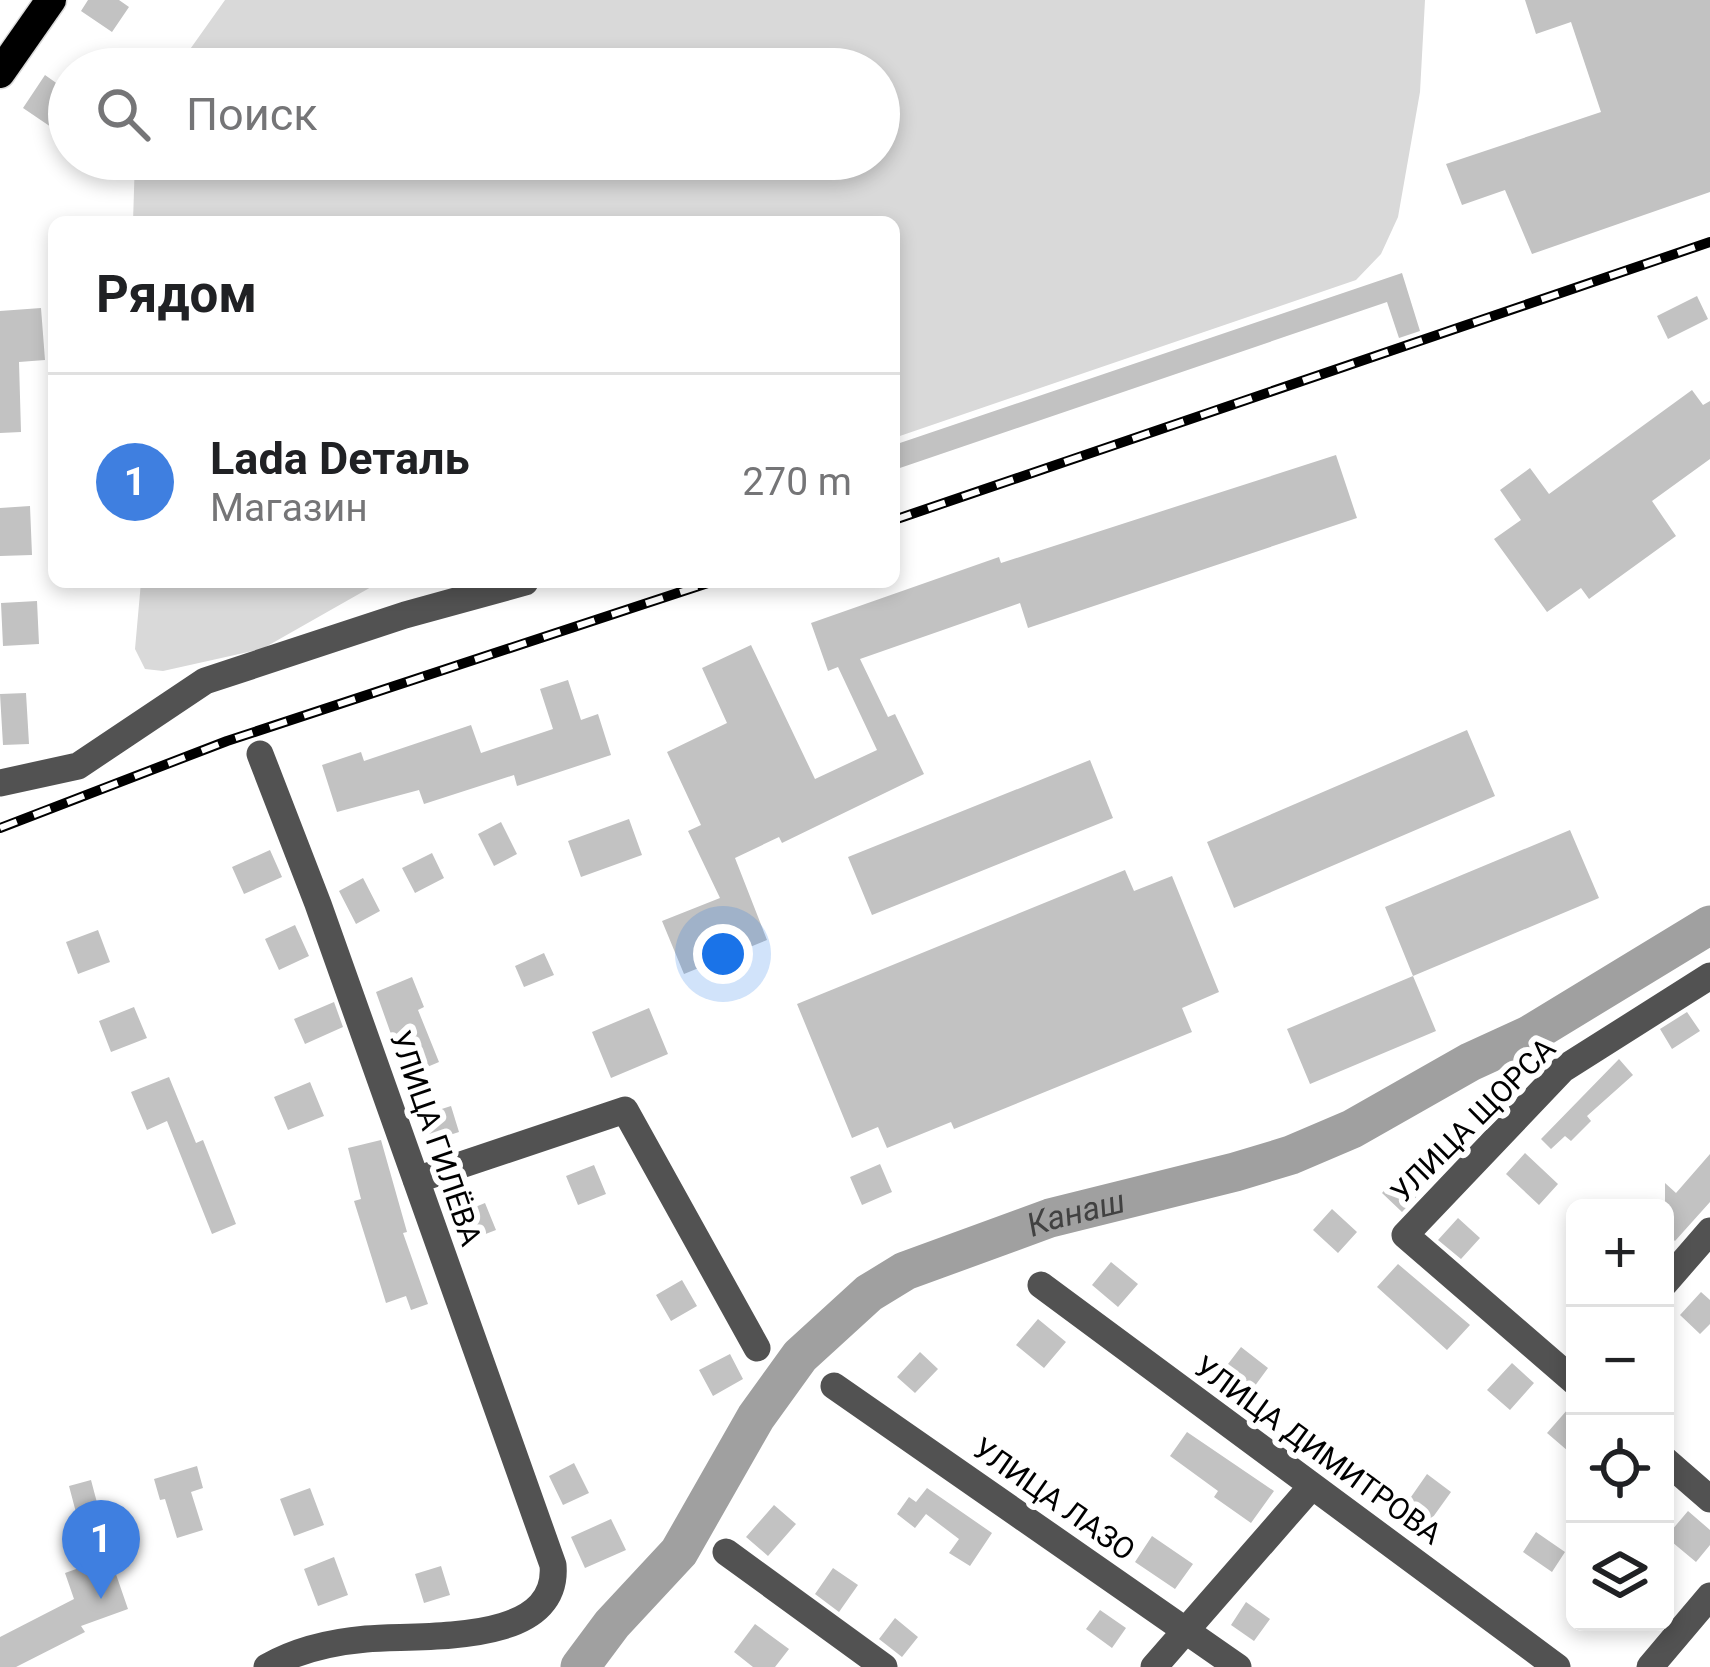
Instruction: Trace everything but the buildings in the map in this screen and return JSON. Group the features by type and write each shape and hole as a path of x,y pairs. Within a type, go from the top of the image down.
{"main road":[{"path":"0,73 50,0"}],"street":[{"path":"0,782 78,766 205,680 503,588"},
{"name":"УЛИЦА ГИЛЁВА","path":"260,754 553,1565 555,1586 547,1601 528,1617 460,1635 364,1639 318,1647 267,1667"},
{"name":"УЛИЦА ЩОРСА","path":"1566,1374 1405,1235 1563,1069 1710,976"},
{"path":"416,1180 625,1110 757,1348"},
{"path":"1674,1273 1710,1231"},
{"name":"УЛИЦА ДИМИТРОВА","path":"1041,1286 1557,1667"},
{"name":"УЛИЦА ЛАЗО","path":"834,1386 1238,1667"},
{"path":"1674,1468 1710,1499"},
{"path":"1154,1667 1312,1486"},
{"path":"726,1552 884,1667"},
{"path":"1650,1667 1710,1596"}],"shaded area":[{"path":"225,0 1425,0 1420,92 1398,217 1381,254 1356,280 900,436 900,216 133,216 134,180 900,180 900,48 191,48"},
{"path":"140,588 369,588 262,649 163,671 145,669 135,649"}],"waterway":[{"name":"Канаш","path":"580,1667 612,1624 679,1552 756,1417 800,1356 869,1293 905,1271 1050,1218 1235,1172 1352,1129 1470,1062 1529,1035 1710,925"}],"railway":[{"path":"900,518 1710,242"},
{"path":"0,828 227,741 693,588"}],"place":[{"name":"Lada Dеталь","path":"101,1599"}]}
